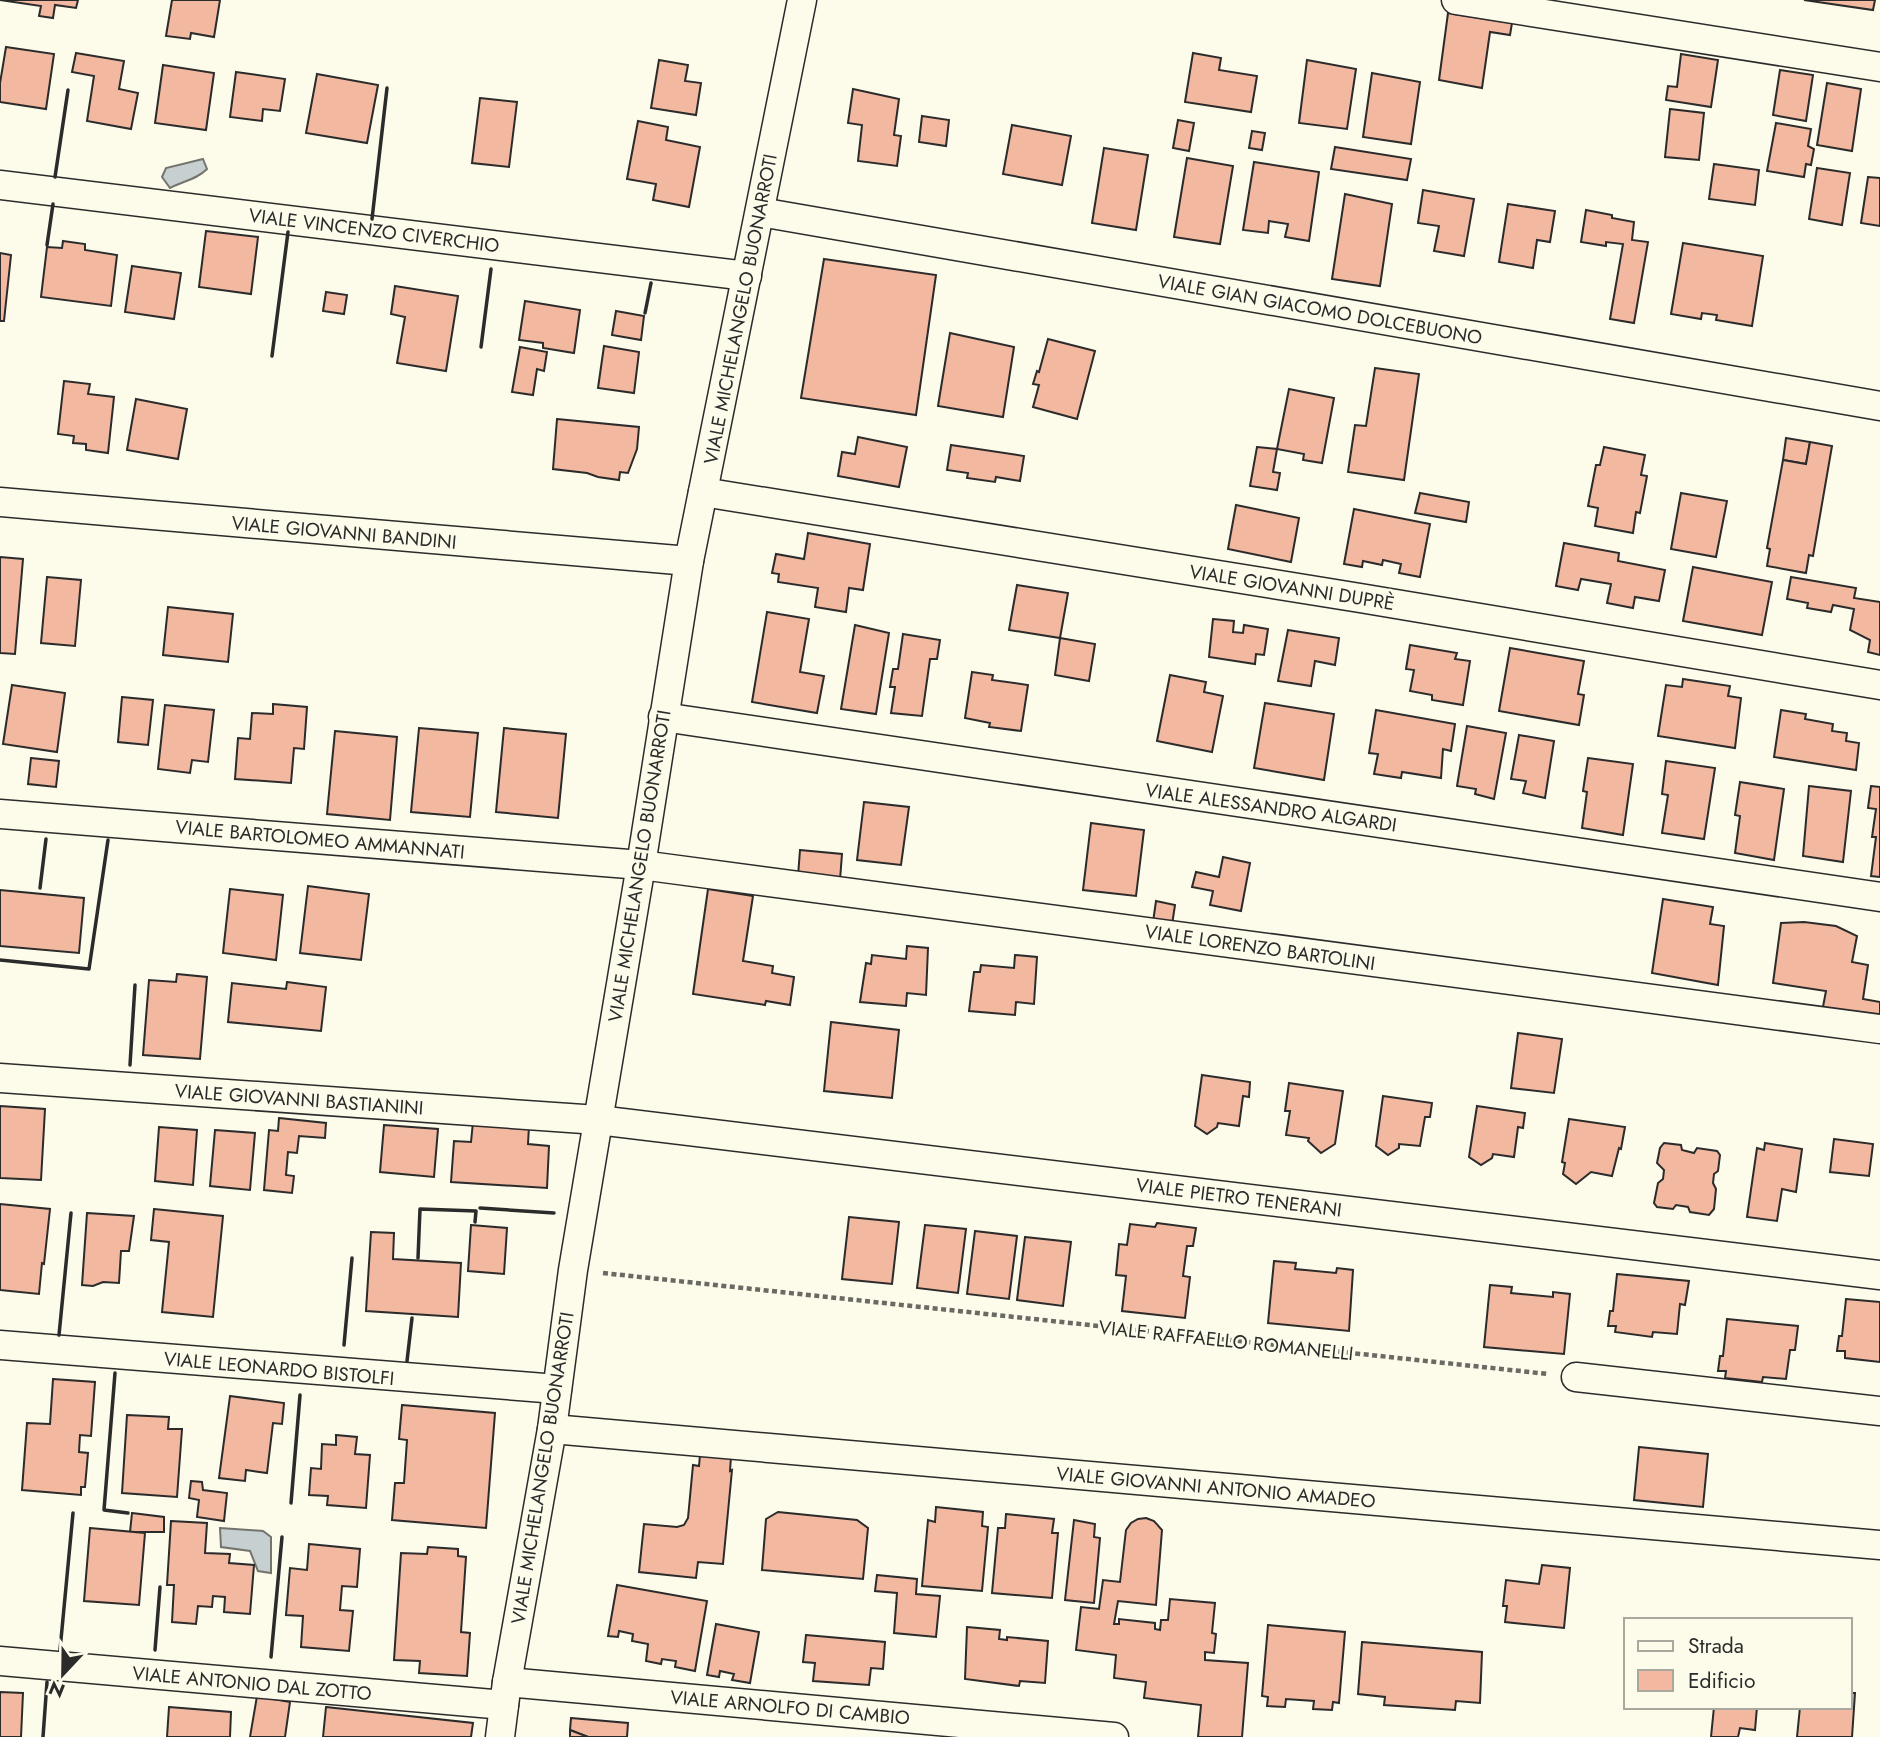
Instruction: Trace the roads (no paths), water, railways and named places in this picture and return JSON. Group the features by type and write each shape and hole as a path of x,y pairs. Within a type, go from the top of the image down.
{"street":[{"name":"VIALE MICHELANGELO BUONARROTI","path":"500,1737 505,1693 552,1429 573,1270 689,561 803,0"},
{"path":"1456,0 1880,67"},
{"name":"VIALE VINCENZO CIVERCHIO","path":"0,184 747,276"},
{"name":"VIALE GIAN GIACOMO DOLCEBUONO","path":"760,212 1880,405"},
{"name":"VIALE GIOVANNI DUPRÈ","path":"703,492 1880,685"},
{"name":"VIALE GIOVANNI BANDINI","path":"0,502 689,561"},
{"name":"VIALE ALESSANDRO ALGARDI","path":"663,717 1880,897"},
{"name":"VIALE BARTOLOMEO AMMANNATI","path":"0,814 641,865"},
{"name":"VIALE LORENZO BARTOLINI","path":"641,865 1880,1029"},
{"name":"VIALE GIOVANNI BASTIANINI","path":"0,1078 598,1120"},
{"name":"VIALE PIETRO TENERANI","path":"598,1120 1880,1275"},
{"name":"VIALE LEONARDO BISTOLFI","path":"0,1345 557,1390"},
{"path":"1576,1377 1880,1411"},
{"name":"VIALE GIOVANNI ANTONIO AMADEO","path":"552,1429 1880,1545"},
{"name":"VIALE ANTONIO DAL ZOTTO","path":"0,1661 505,1693"},
{"name":"VIALE ARNOLFO DI CAMBIO","path":"505,1693 1114,1737"}]}
